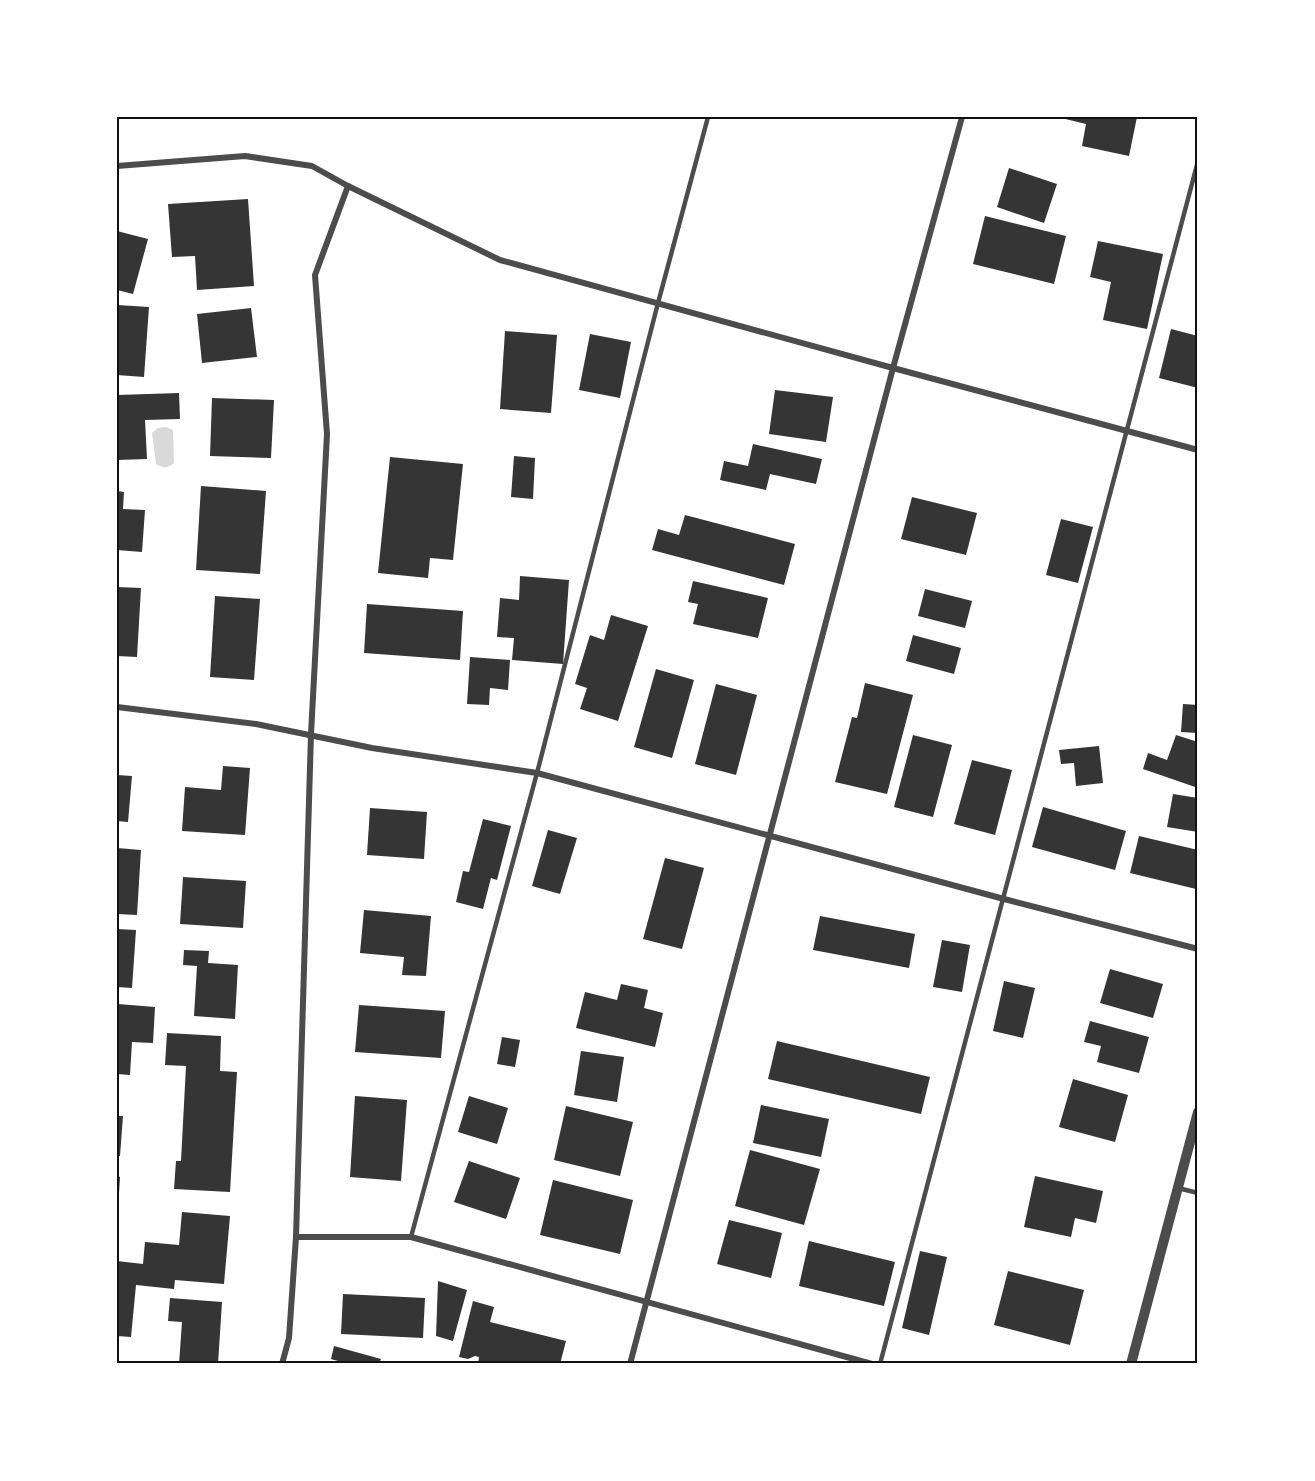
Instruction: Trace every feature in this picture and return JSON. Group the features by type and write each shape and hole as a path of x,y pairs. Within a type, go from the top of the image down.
{"street":[{"path":"630,1364 893,368 962,117"},
{"path":"117,166 245,156 312,166 348,186 501,260 1198,450"},
{"path":"282,1364 289,1338 296,1237 311,734 327,434 315,274 348,186"},
{"path":"117,707 256,724 372,748 537,773 1198,949"},
{"path":"1131,1364 1198,1112"},
{"path":"296,1237 411,1237 872,1364"}],"lane":[{"path":"411,1237 537,773 708,117"},
{"path":"880,1364 1198,161"},
{"path":"1178,1188 1198,1193"}],"shaded area":[{"path":"166,427 173,430 174,463 165,467 156,464 152,433 158,428"}],"building":[{"path":"1057,117 1137,117 1129,156 1082,146 1086,124"},
{"path":"1009,168 1057,184 1044,223 997,207"},
{"path":"248,199 254,286 197,290 195,256 172,257 168,204"},
{"path":"985,216 1066,236 1054,284 973,264"},
{"path":"117,231 148,239 133,294 117,290"},
{"path":"1098,241 1163,254 1147,329 1103,320 1111,282 1090,277"},
{"path":"117,305 149,307 144,377 117,375"},
{"path":"251,308 257,357 202,363 197,314"},
{"path":"1171,329 1198,336 1198,388 1159,378"},
{"path":"505,331 557,335 551,413 500,409"},
{"path":"590,334 631,342 620,398 579,390"},
{"path":"775,390 833,397 826,442 769,434"},
{"path":"179,393 180,419 145,420 147,459 117,460 117,395"},
{"path":"212,398 274,400 271,458 210,456"},
{"path":"753,444 822,459 816,484 770,474 766,490 720,480 724,461 748,466"},
{"path":"514,456 535,458 533,499 511,497"},
{"path":"390,457 463,464 453,560 430,558 428,578 378,573"},
{"path":"201,486 266,491 260,574 196,570"},
{"path":"117,491 124,492 123,509 145,510 142,552 117,550"},
{"path":"912,497 977,513 966,555 901,539"},
{"path":"685,515 795,544 784,585 652,550 658,529 679,535"},
{"path":"1061,519 1093,527 1078,583 1046,575"},
{"path":"520,576 569,580 563,664 512,660 514,638 497,637 500,598 519,600"},
{"path":"693,581 768,598 758,638 693,624 698,604 688,602"},
{"path":"117,587 141,588 137,657 117,656"},
{"path":"925,589 972,601 965,628 918,616"},
{"path":"215,596 260,599 254,680 210,677"},
{"path":"367,604 463,611 460,660 364,653"},
{"path":"611,615 648,626 618,721 580,709 587,688 575,684 590,635 604,640"},
{"path":"913,635 961,648 954,674 906,661"},
{"path":"470,657 510,660 508,690 490,688 489,705 467,704"},
{"path":"656,669 694,680 672,758 634,747"},
{"path":"865,683 913,695 887,794 835,782 852,717 857,718"},
{"path":"716,684 757,695 736,775 695,764"},
{"path":"1183,704 1198,705 1198,733 1181,732"},
{"path":"913,735 952,745 933,817 894,807"},
{"path":"1176,735 1198,742 1198,788 1143,769 1148,753 1167,760"},
{"path":"1099,746 1103,783 1076,786 1074,763 1061,764 1059,750"},
{"path":"972,760 1012,770 995,835 954,824"},
{"path":"223,766 250,768 245,835 182,831 185,787 221,790"},
{"path":"117,775 132,776 128,822 117,821"},
{"path":"1173,794 1198,798 1198,832 1167,827"},
{"path":"1043,807 1126,831 1115,870 1032,847"},
{"path":"370,808 427,812 424,859 367,855"},
{"path":"483,819 511,826 497,880 491,878 483,909 456,902 463,871 469,872"},
{"path":"548,830 577,838 560,894 532,886"},
{"path":"1139,836 1198,850 1196,889 1130,873"},
{"path":"117,848 141,850 137,915 117,914"},
{"path":"665,858 704,868 682,949 643,939"},
{"path":"183,877 246,881 243,928 180,924"},
{"path":"364,910 431,916 426,976 402,975 404,957 360,953"},
{"path":"820,916 915,934 909,968 813,950"},
{"path":"117,929 136,930 132,988 117,987"},
{"path":"942,940 970,945 962,992 933,987"},
{"path":"184,950 209,951 208,963 238,965 235,1019 194,1016 197,966 183,965"},
{"path":"1110,969 1163,984 1153,1018 1100,1003"},
{"path":"1004,981 1035,988 1023,1038 993,1031"},
{"path":"621,984 648,990 644,1008 663,1013 655,1047 576,1028 585,992 617,1000"},
{"path":"118,1004 155,1007 153,1043 132,1042 130,1075 117,1074"},
{"path":"359,1005 445,1011 441,1058 355,1052"},
{"path":"1090,1021 1149,1037 1139,1073 1097,1062 1101,1046 1084,1042"},
{"path":"167,1033 221,1036 220,1071 237,1072 230,1192 174,1189 176,1161 181,1161 186,1066 165,1065"},
{"path":"502,1037 520,1040 515,1067 497,1064"},
{"path":"777,1041 930,1077 921,1114 768,1079"},
{"path":"581,1051 624,1057 617,1102 574,1095"},
{"path":"1073,1079 1128,1095 1115,1142 1059,1127"},
{"path":"355,1096 407,1100 401,1181 350,1177"},
{"path":"469,1096 508,1108 497,1144 458,1132"},
{"path":"761,1105 829,1119 821,1157 753,1143"},
{"path":"566,1106 633,1122 620,1176 554,1160"},
{"path":"117,1116 123,1116 120,1156 117,1156"},
{"path":"750,1150 820,1169 804,1225 735,1206"},
{"path":"469,1161 520,1178 506,1219 454,1202"},
{"path":"117,1176 120,1177 119,1193 117,1193"},
{"path":"1035,1176 1103,1191 1096,1223 1075,1218 1071,1237 1024,1227"},
{"path":"553,1180 633,1200 620,1254 540,1235"},
{"path":"182,1212 230,1216 224,1284 175,1280 174,1289 136,1285 131,1337 117,1336 117,1261 143,1264 145,1242 179,1245"},
{"path":"729,1220 782,1233 771,1278 717,1264"},
{"path":"809,1241 895,1262 884,1306 799,1286"},
{"path":"920,1251 947,1257 929,1335 902,1328"},
{"path":"1008,1271 1084,1290 1070,1345 994,1325"},
{"path":"438,1281 467,1290 453,1341 436,1336"},
{"path":"343,1294 425,1298 423,1338 341,1334"},
{"path":"170,1298 222,1302 218,1364 179,1364 182,1322 168,1321"},
{"path":"473,1301 494,1307 490,1322 566,1341 560,1364 478,1364 479,1357 468,1359 459,1357"},
{"path":"334,1346 381,1359 379,1364 338,1364 338,1361 331,1359"}]}
